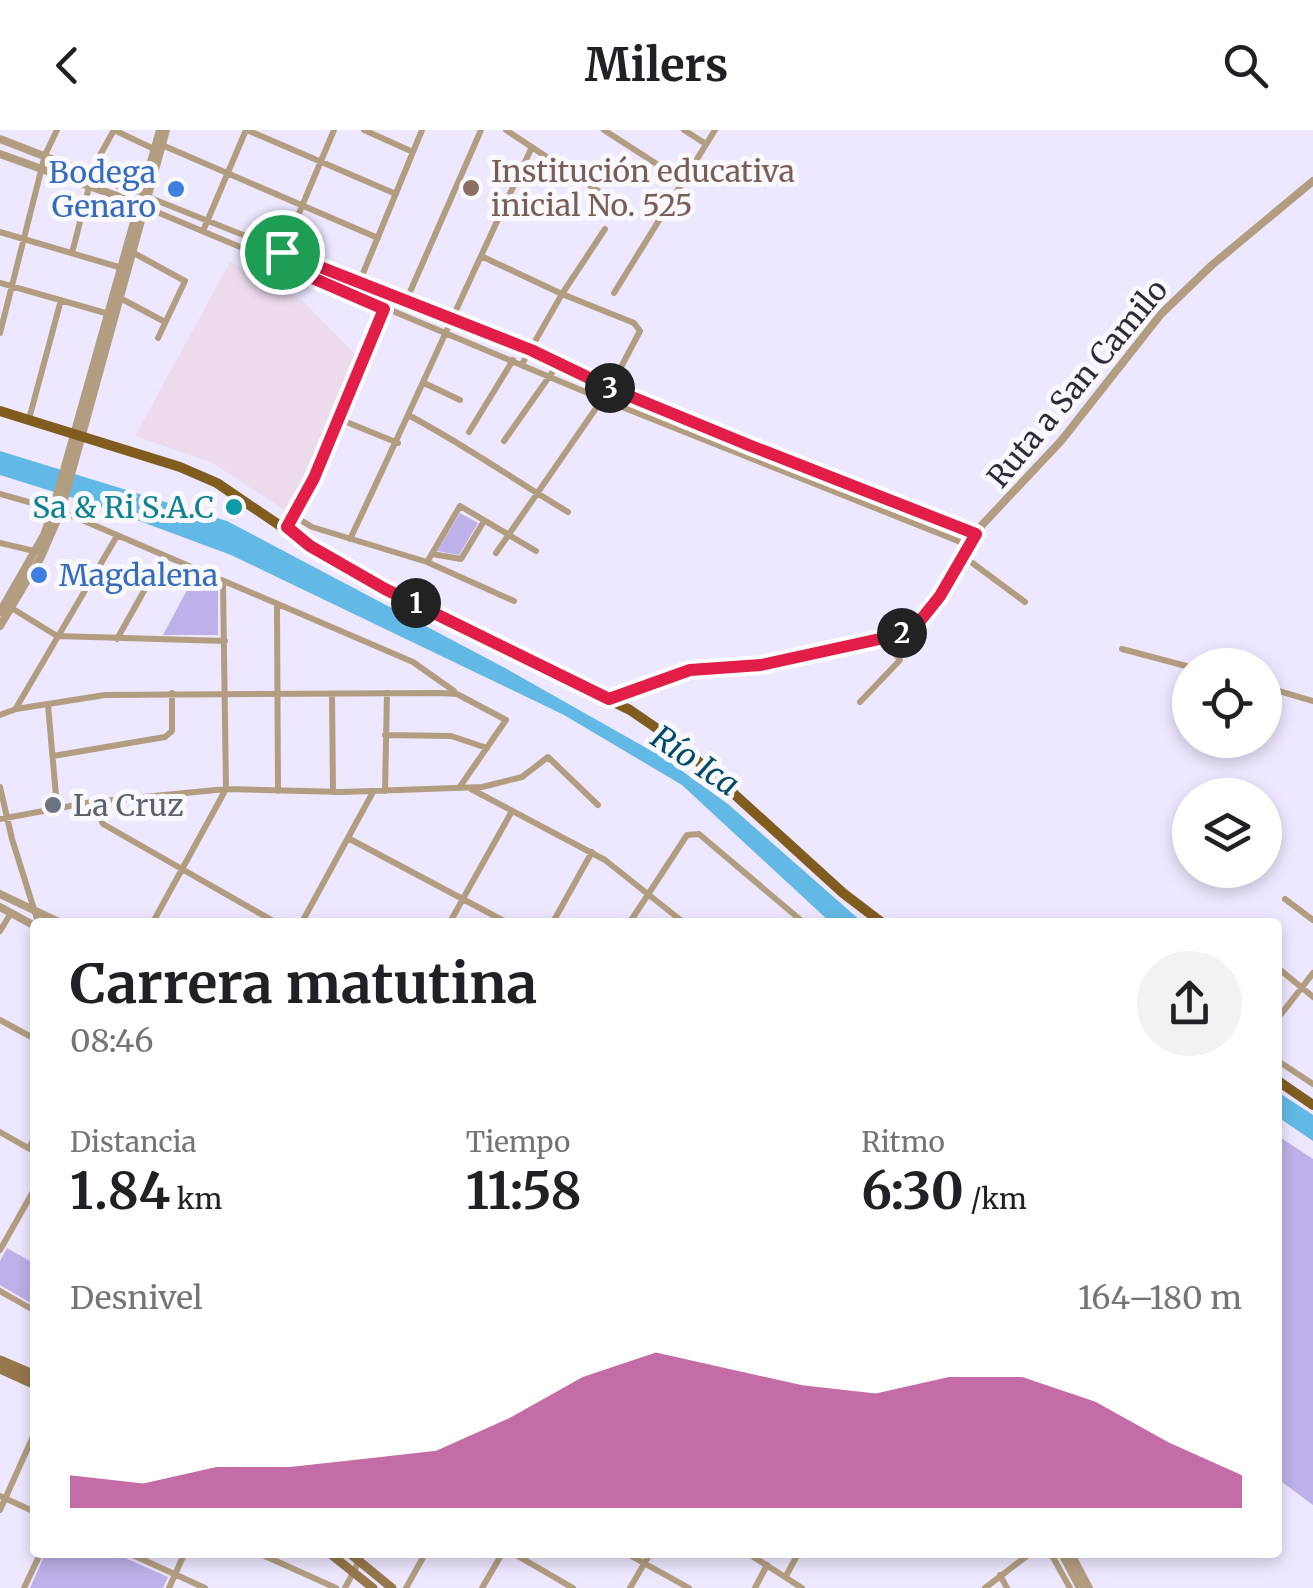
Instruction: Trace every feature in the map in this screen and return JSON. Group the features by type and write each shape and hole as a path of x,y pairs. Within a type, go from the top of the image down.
{"main road":[{"path":"0,411 192,471 231,490 310,546 385,589 642,717 678,744 843,894 876,918"},
{"path":"1282,1084 1313,1106"},
{"path":"0,1360 30,1374"},
{"path":"0,1369 30,1383"},
{"path":"335,1558 373,1588"},
{"path":"362,1558 392,1588"}],"street":[{"path":"0,333 45,155 57,130"},
{"path":"90,173 114,130 378,238"},
{"path":"5,608 41,558 58,507 163,130"},
{"path":"203,231 246,130 396,194"},
{"path":"278,263 334,130"},
{"path":"364,130 413,152"},
{"path":"359,283 421,130"},
{"path":"406,301 481,130"},
{"path":"506,130 624,208"},
{"path":"604,130 683,181"},
{"path":"684,130 706,144"},
{"path":"614,293 715,130"},
{"path":"0,139 90,173 203,231 384,309 968,545"},
{"path":"350,539 398,443 532,147"},
{"path":"0,154 90,186 208,220 531,350 610,388 976,534"},
{"name":"Ruta a San Camilo","path":"609,699 690,670 761,665 884,640 920,621 946,588 976,534 1061,441 1177,298 1313,181"},
{"path":"72,254 90,186"},
{"path":"504,208 520,217"},
{"path":"522,364 605,229"},
{"path":"0,232 122,268"},
{"path":"79,436 109,314 130,251"},
{"path":"130,251 185,280 158,338"},
{"path":"481,256 640,331 610,388 496,553"},
{"path":"0,282 109,314"},
{"path":"287,527 339,419 390,294"},
{"path":"117,297 165,322"},
{"path":"29,420 61,300"},
{"path":"469,432 513,360"},
{"path":"504,441 558,364"},
{"path":"424,383 460,400"},
{"path":"410,416 476,452 568,512"},
{"path":"339,419 398,443"},
{"path":"0,494 58,507 163,557 413,662 457,694 506,718 458,789"},
{"path":"427,562 460,506 536,551"},
{"path":"0,626 5,608 58,507"},
{"path":"294,516 312,526 427,562 514,601"},
{"path":"432,554 461,560 484,521"},
{"path":"16,709 117,536"},
{"path":"0,543 34,551"},
{"path":"962,556 1025,602"},
{"path":"117,639 163,557"},
{"path":"155,918 226,789 223,583"},
{"path":"277,606 278,790"},
{"path":"5,608 57,636 225,641"},
{"path":"860,702 900,660 884,640"},
{"path":"1122,649 1172,662"},
{"path":"1282,692 1313,700"},
{"path":"53,756 165,737 172,731 172,693"},
{"path":"386,790 388,693"},
{"path":"332,694 333,792"},
{"path":"0,715 105,695 457,694"},
{"path":"48,705 57,807"},
{"path":"385,735 451,736 487,748"},
{"path":"4,819 92,802 226,789 470,789 522,776 546,757 598,805"},
{"path":"0,787 4,819 35,918"},
{"path":"470,789 592,852 678,918"},
{"path":"304,918 374,792"},
{"path":"92,802 104,824 268,918"},
{"path":"452,918 512,811"},
{"path":"633,918 687,835 694,832 798,918"},
{"path":"348,838 499,918"},
{"path":"555,918 592,852"},
{"path":"0,894 50,918"},
{"path":"1285,898 1313,920"},
{"path":"0,907 30,921"},
{"path":"0,931 11,913"},
{"path":"1282,971 1313,997"},
{"path":"1282,1013 1313,973"},
{"path":"0,1020 30,1037"},
{"path":"1282,1063 1313,1084"},
{"path":"0,1132 30,1149"},
{"path":"0,1250 30,1197"},
{"path":"0,1291 30,1306"},
{"path":"0,1510 3,1497 30,1452"},
{"path":"3,1497 30,1510"},
{"path":"24,1588 37,1558"},
{"path":"139,1558 204,1588"},
{"path":"169,1588 182,1558"},
{"path":"269,1558 336,1588"},
{"path":"345,1588 360,1558"},
{"path":"406,1588 423,1558"},
{"path":"482,1588 499,1558"},
{"path":"521,1558 572,1588"},
{"path":"634,1558 688,1588"},
{"path":"630,1588 648,1558"},
{"path":"756,1558 802,1588"},
{"path":"786,1576 795,1558"},
{"path":"985,1588 1023,1558"},
{"path":"1053,1558 1070,1588"},
{"path":"1064,1558 1080,1588"},
{"path":"1073,1558 1089,1588"},
{"path":"755,1588 767,1565"},
{"path":"1000,1574 1007,1588"}],"shaded area":[{"path":"230,262 302,300 360,359 289,513 211,462 135,436"},
{"path":"460,513 478,523 459,555 437,551"},
{"path":"195,575 218,585 218,635 163,635"},
{"path":"1282,1139 1313,1159 1313,1505 1282,1482"},
{"path":"7,1248 30,1261 29,1302 0,1285 0,1261"},
{"path":"43,1558 125,1558 168,1577 163,1588 30,1588"}],"water":[{"name":"Río Ica","path":"0,451 227,521 505,668 664,758 728,804 857,918 826,918 682,785 564,715 231,555 99,506 0,475"},
{"path":"1282,1095 1313,1115 1313,1141 1282,1120"}],"place":[{"name":"Institución educativa inicial No. 525","path":"471,188"},
{"name":"Bodega Genaro","path":"176,189"},
{"name":"Sa & Ri S.A.C","path":"234,507"},
{"name":"Magdalena","path":"39,575"},
{"name":"La Cruz","path":"53,805"}],"route":[{"path":"282,252 531,350 610,388 751,446 976,534 940,596 920,621 898,635 761,665 690,670 609,699 385,589 310,546 287,527 314,478 384,309 278,263 282,252"}]}
